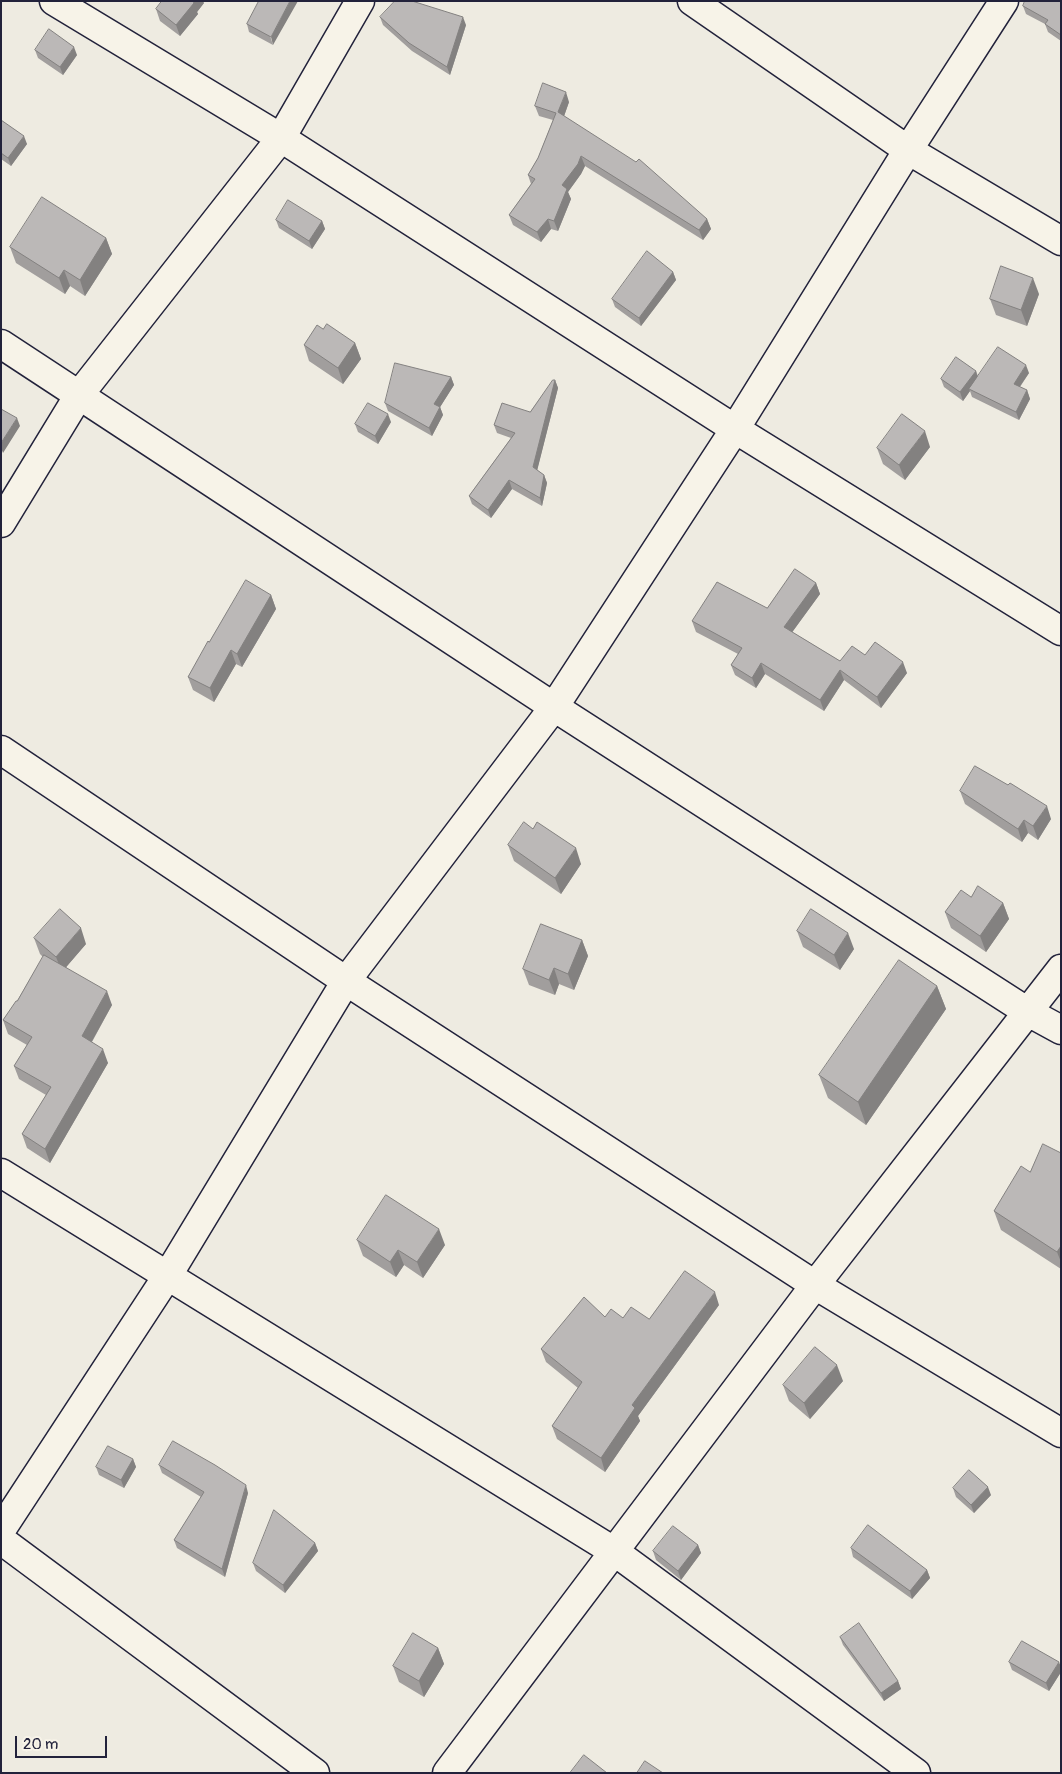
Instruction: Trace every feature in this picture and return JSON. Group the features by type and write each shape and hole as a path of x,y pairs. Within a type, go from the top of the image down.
{"street":[{"path":"54,1 281,138 735,429 1061,630"},
{"path":"1,523 79,395 281,138 360,1"},
{"path":"692,1 908,150 1061,241"},
{"path":"1,1530 168,1275 346,981 554,707 735,429 908,150 1004,1"},
{"path":"1,344 554,707 1028,1012 1061,1030"},
{"path":"1,750 346,981 815,1285 1061,1433"},
{"path":"447,1773 815,1285 1061,969"},
{"path":"1,1173 615,1552 916,1773"},
{"path":"1,1540 315,1773"}],"building":[{"path":"162,1 193,1 194,3 176,25 156,9"},
{"path":"259,1 290,1 271,37 247,24"},
{"path":"395,1 412,1 463,17 447,67 409,43 380,17"},
{"path":"1025,1 1061,1 1061,35 1045,24 1048,20 1023,6"},
{"path":"49,29 74,47 60,67 35,50"},
{"path":"543,83 566,92 558,112 636,162 639,159 707,219 699,230 581,156 578,164 562,185 567,189 554,221 548,219 537,232 509,215 535,179 528,175 538,158 556,113 535,106"},
{"path":"1,120 24,136 8,158 1,153"},
{"path":"42,197 106,238 80,280 64,270 59,278 10,247"},
{"path":"288,200 322,221 309,241 276,220"},
{"path":"647,251 673,272 639,318 612,299"},
{"path":"1001,266 1033,278 1021,310 990,299"},
{"path":"327,324 355,343 338,368 304,345 317,325 323,329"},
{"path":"998,347 1026,365 1014,384 1027,390 1016,412 969,389"},
{"path":"956,357 976,371 960,392 941,379"},
{"path":"395,363 451,377 434,404 440,407 429,428 385,403"},
{"path":"553,380 555,380 533,467 544,475 540,498 509,480 488,510 469,496 515,433 494,425 502,403 530,412"},
{"path":"368,403 388,414 375,436 355,424"},
{"path":"1,409 17,418 1,443"},
{"path":"902,414 925,431 899,465 877,448"},
{"path":"795,569 816,583 784,627 840,661 852,646 865,655 875,642 903,662 877,697 840,670 820,700 761,663 752,678 731,665 742,648 692,621 717,582 767,608"},
{"path":"246,580 271,595 237,654 231,650 210,688 188,677"},
{"path":"975,766 1008,785 1010,783 1047,806 1033,826 1024,820 1018,829 960,791"},
{"path":"524,822 533,829 537,822 576,848 555,878 508,845"},
{"path":"978,886 1003,903 980,936 945,912 961,890 971,897"},
{"path":"60,909 81,928 56,957 34,938"},
{"path":"811,909 848,933 834,955 797,931"},
{"path":"541,924 582,940 568,974 554,968 549,980 523,969"},
{"path":"44,955 107,991 82,1036 103,1049 45,1149 22,1134 51,1087 14,1066 32,1037 3,1020 17,1001"},
{"path":"899,960 937,986 858,1102 819,1075"},
{"path":"1043,1144 1061,1153 1061,1246 1057,1252 994,1211 1021,1166 1030,1172"},
{"path":"386,1195 439,1229 417,1262 398,1250 390,1262 357,1240"},
{"path":"685,1271 715,1292 632,1405 635,1408 601,1458 552,1426 582,1382 541,1349 584,1297 605,1317 611,1309 623,1318 631,1307 649,1319"},
{"path":"815,1347 837,1365 804,1403 783,1385"},
{"path":"173,1441 246,1485 222,1569 174,1540 204,1492 159,1465"},
{"path":"108,1446 133,1459 121,1480 96,1467"},
{"path":"969,1470 988,1487 971,1505 953,1488"},
{"path":"274,1510 315,1543 283,1585 253,1563"},
{"path":"868,1525 927,1570 910,1591 851,1548"},
{"path":"673,1526 698,1545 678,1571 653,1551"},
{"path":"859,1623 898,1681 881,1693 840,1637"},
{"path":"413,1633 438,1648 419,1681 393,1666"},
{"path":"1022,1641 1059,1662 1046,1683 1009,1662"},
{"path":"584,1755 607,1773 570,1773"},
{"path":"645,1761 663,1773 637,1773"}]}
